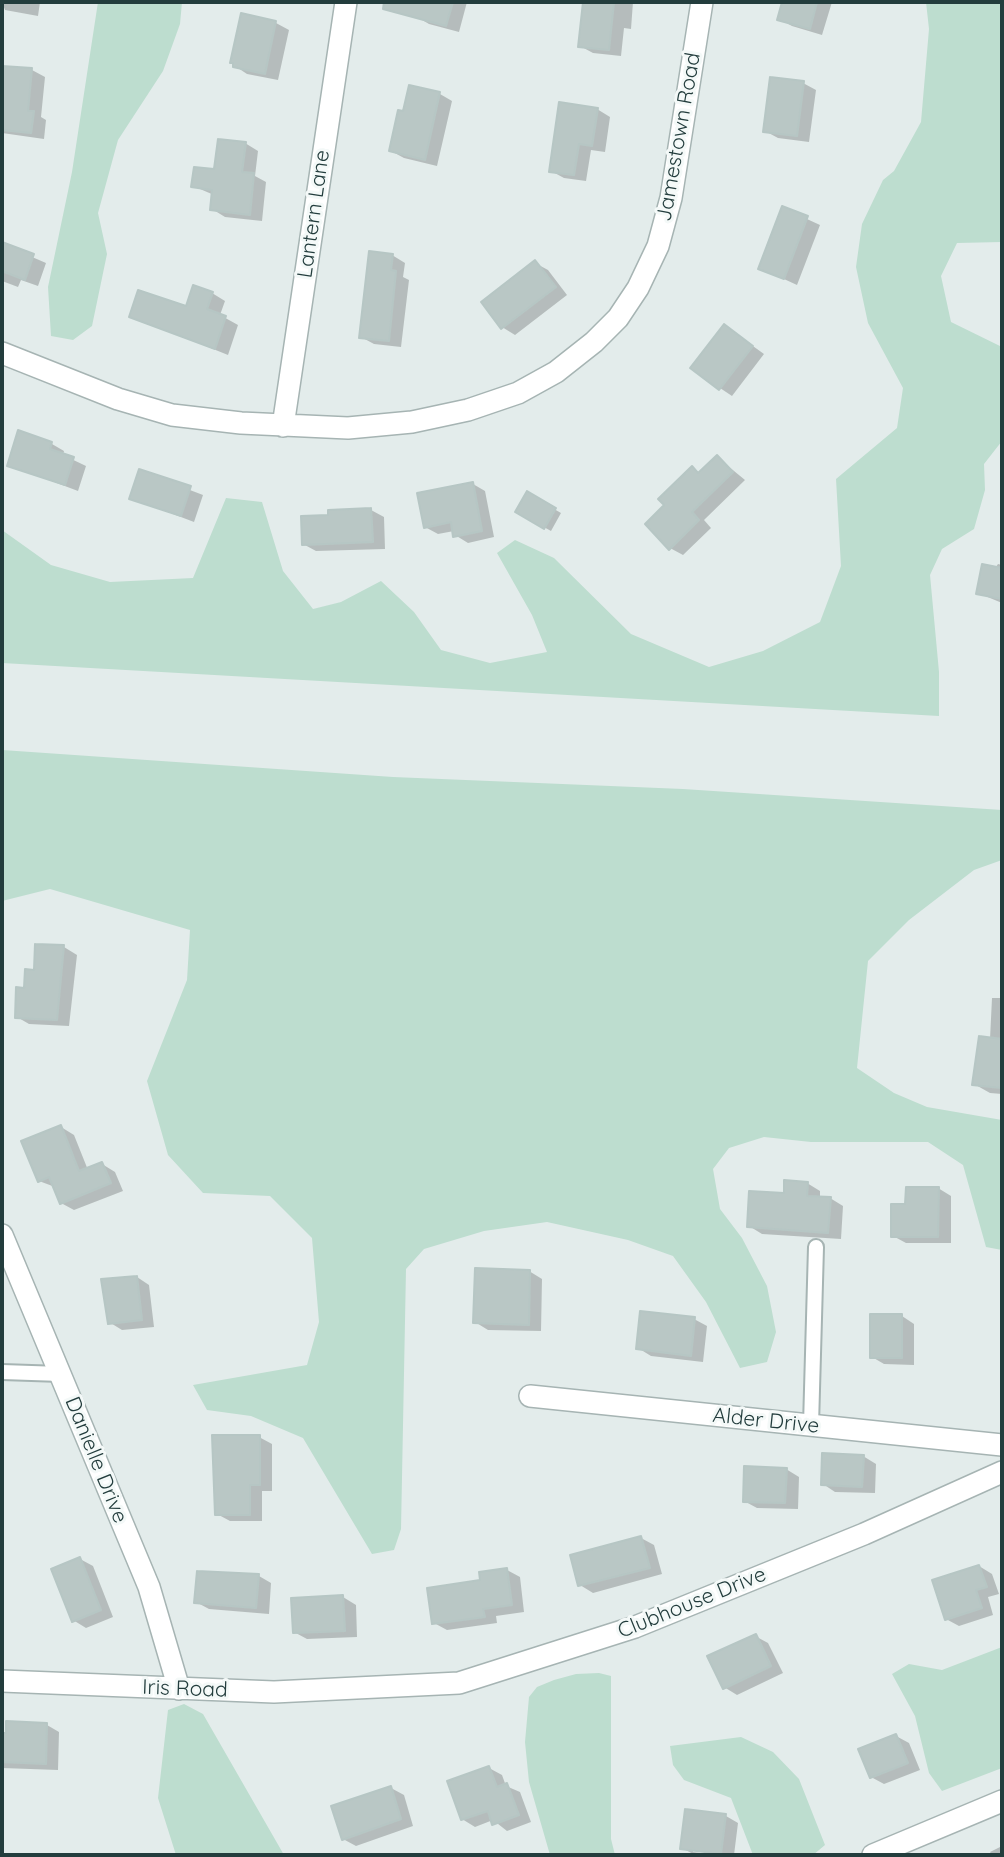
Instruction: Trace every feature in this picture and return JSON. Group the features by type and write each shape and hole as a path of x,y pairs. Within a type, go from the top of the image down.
{"street":[{"name":"Lantern Lane","path":"282,426 346,2"},
{"name":"Jamestown Road","path":"2,353 118,399 172,415 282,426 348,428 412,422 468,410 518,393 556,372 594,342 631,298 658,246 671,198 702,2"},
{"name":"Danielle Drive","path":"2,1235 149,1587 179,1689"},
{"name":"Alder Drive","path":"530,1396 1002,1445"},
{"name":"Clubhouse Drive","path":"369,1688 459,1683 577,1647 635,1627 853,1539 1002,1472"},
{"name":"Iris Road","path":"2,1681 274,1692 369,1688"},
{"path":"873,1855 1002,1801"}],"lane":[{"path":"811,1425 816,1247"},
{"path":"2,1373 61,1374"}],"green space":[{"path":"98,2 182,2 180,24 163,71 118,140 98,213 107,254 92,326 73,340 51,336 48,287 72,172"},
{"path":"926,2 1002,2 1002,242 957,243 941,276 951,322 1002,347 1002,441 984,464 985,490 974,529 942,549 930,575 939,672 939,716 2,663 2,530 51,565 110,582 193,578 226,498 262,502 283,571 313,609 341,602 381,581 414,612 441,650 490,663 547,652 532,615 497,553 515,540 554,558 631,634 709,667 763,651 820,622 841,566 836,479 897,428 903,388 868,323 856,267 862,224 883,180 894,171 921,122 929,29"},
{"path":"2,750 393,777 683,789 1002,810 1002,860 974,870 909,920 868,961 857,1068 894,1093 927,1107 1002,1120 1002,1250 986,1247 963,1165 928,1142 811,1142 764,1137 729,1148 713,1169 720,1209 742,1238 767,1286 776,1332 767,1362 740,1368 706,1302 673,1256 628,1240 547,1222 484,1231 424,1249 406,1269 401,1529 394,1550 372,1554 303,1438 251,1416 207,1410 193,1385 307,1365 319,1322 312,1238 270,1196 203,1193 168,1155 147,1081 187,980 190,930 50,889 2,901"},
{"path":"1002,1647 1002,1768 942,1791 929,1773 915,1716 892,1674 909,1664 942,1670"},
{"path":"599,1673 611,1676 611,1839 615,1855 550,1855 529,1782 525,1742 529,1697 537,1687 554,1680 576,1674"},
{"path":"184,1704 203,1714 284,1855 176,1855 158,1798 168,1710"},
{"path":"741,1737 773,1752 799,1779 825,1845 813,1855 753,1855 731,1798 684,1780 673,1765 670,1746"}],"building":[{"path":"384,2 453,2 446,26 383,9"},
{"path":"583,2 614,2 609,50 578,47"},
{"path":"782,2 817,2 810,29 777,20"},
{"path":"241,13 276,21 265,74 233,67 233,63 230,63"},
{"path":"2,66 32,68 28,111 34,111 31,133 2,130"},
{"path":"770,77 804,81 797,136 763,132"},
{"path":"409,85 440,92 425,160 389,151 398,110 403,111"},
{"path":"559,102 598,108 592,146 579,144 574,175 549,172"},
{"path":"218,139 246,142 242,172 254,173 250,215 210,210 212,190 191,187 194,167 214,169"},
{"path":"782,206 808,216 784,279 758,269"},
{"path":"2,242 34,254 25,280 2,271"},
{"path":"369,251 393,254 391,270 396,271 389,341 359,338"},
{"path":"535,260 556,287 501,329 481,302"},
{"path":"193,285 213,292 207,309 226,316 215,349 129,317 138,290 186,306"},
{"path":"724,324 753,346 719,390 690,368"},
{"path":"18,430 52,442 50,449 74,457 65,485 7,466"},
{"path":"717,455 733,472 692,512 699,520 669,550 645,524 664,505 658,499 692,466 698,473"},
{"path":"139,469 191,486 181,516 129,499"},
{"path":"473,482 482,531 453,537 451,522 424,528 417,493"},
{"path":"527,491 556,508 544,529 515,512"},
{"path":"371,508 373,542 302,545 301,516 328,515 328,510"},
{"path":"982,564 1002,568 1002,599 976,594"},
{"path":"35,944 64,945 57,1020 15,1018 16,987 24,988 25,969 34,970"},
{"path":"979,1036 1002,1039 1002,1088 972,1085"},
{"path":"61,1125 79,1171 102,1162 111,1183 60,1204 49,1177 38,1182 21,1141"},
{"path":"784,1180 808,1182 807,1196 831,1197 828,1233 747,1227 749,1191 784,1193"},
{"path":"906,1187 939,1187 938,1237 891,1237 891,1204 905,1204"},
{"path":"475,1268 530,1270 529,1325 473,1323"},
{"path":"137,1276 142,1320 108,1324 101,1279"},
{"path":"640,1311 695,1317 691,1356 636,1349"},
{"path":"870,1314 902,1314 902,1358 870,1358"},
{"path":"212,1435 260,1435 260,1485 250,1485 250,1515 215,1515"},
{"path":"822,1453 864,1455 862,1487 821,1485"},
{"path":"744,1466 787,1468 785,1503 743,1502"},
{"path":"641,1536 650,1568 578,1586 570,1555"},
{"path":"80,1557 101,1610 72,1622 51,1569"},
{"path":"979,1565 987,1587 976,1590 982,1608 945,1620 932,1580"},
{"path":"507,1568 512,1605 483,1609 485,1617 432,1624 427,1588 480,1580 479,1572"},
{"path":"197,1571 259,1574 256,1608 194,1603"},
{"path":"343,1595 345,1631 293,1633 291,1598"},
{"path":"756,1634 771,1666 723,1689 707,1656"},
{"path":"6,1721 47,1723 46,1764 2,1762 2,1733 6,1733"},
{"path":"896,1734 908,1763 870,1778 858,1749"},
{"path":"489,1766 497,1787 507,1783 519,1815 492,1825 488,1811 461,1820 447,1781"},
{"path":"391,1786 401,1819 342,1840 331,1806"},
{"path":"685,1809 726,1814 721,1854 680,1849"}]}
